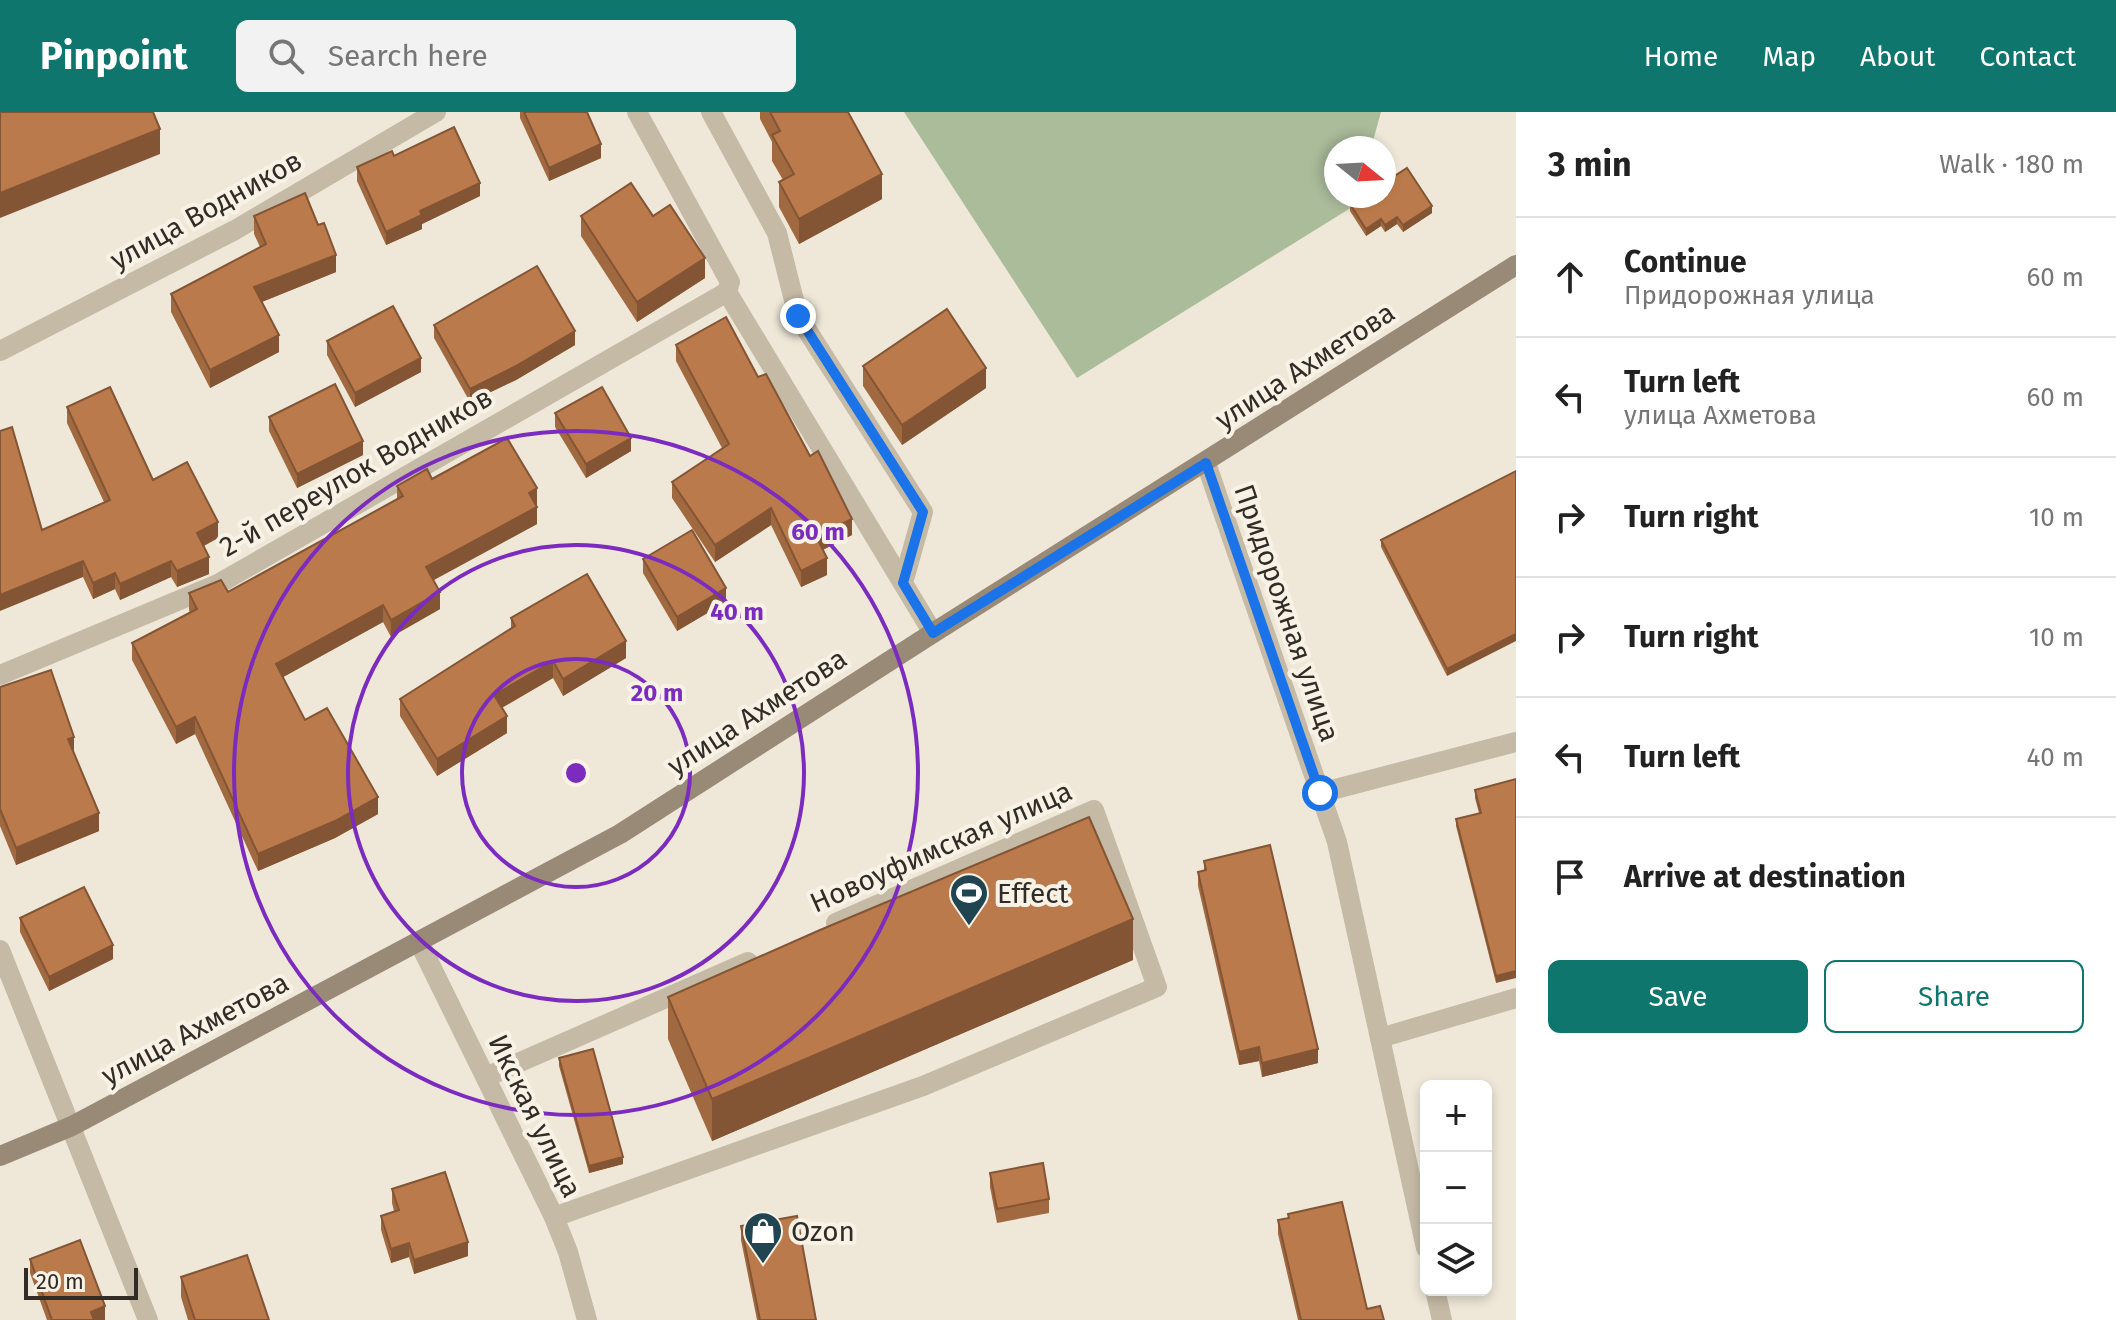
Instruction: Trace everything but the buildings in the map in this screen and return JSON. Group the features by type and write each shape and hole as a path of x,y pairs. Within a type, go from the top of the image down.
{"main road":[{"name":"улица Ахметова","path":"0,1156 72,1126 620,834 1516,265"}],"street":[{"name":"улица Водников","path":"0,351 235,230 436,112"},
{"path":"637,112 730,282 727,292 933,633"},
{"path":"711,112 777,233 798,316 923,512 903,583"},
{"name":"2-й переулок Водников","path":"0,675 218,584 727,292"},
{"name":"Придорожная улица","path":"1206,463 1337,842 1421,1224"},
{"path":"1320,793 1516,742"},
{"name":"Новоуфимская улица","path":"554,1217 923,1086 1157,987 1094,810 821,930"},
{"name":"Икская улица","path":"419,942 554,1217 568,1252 587,1320"},
{"path":"0,950 148,1320"},
{"path":"486,1077 764,955"},
{"path":"1380,1038 1516,998"},
{"path":"1436,1296 1442,1320"}],"green space":[{"path":"904,112 1381,112 1374,136 1324,136 1324,208 1351,208 1077,378"}],"place":[{"name":"Effect","path":"969,927"},
{"name":"Ozon","path":"763,1265"}],"route":[{"path":"798,316 923,512 903,583 933,633 1206,463 1320,793"}]}
